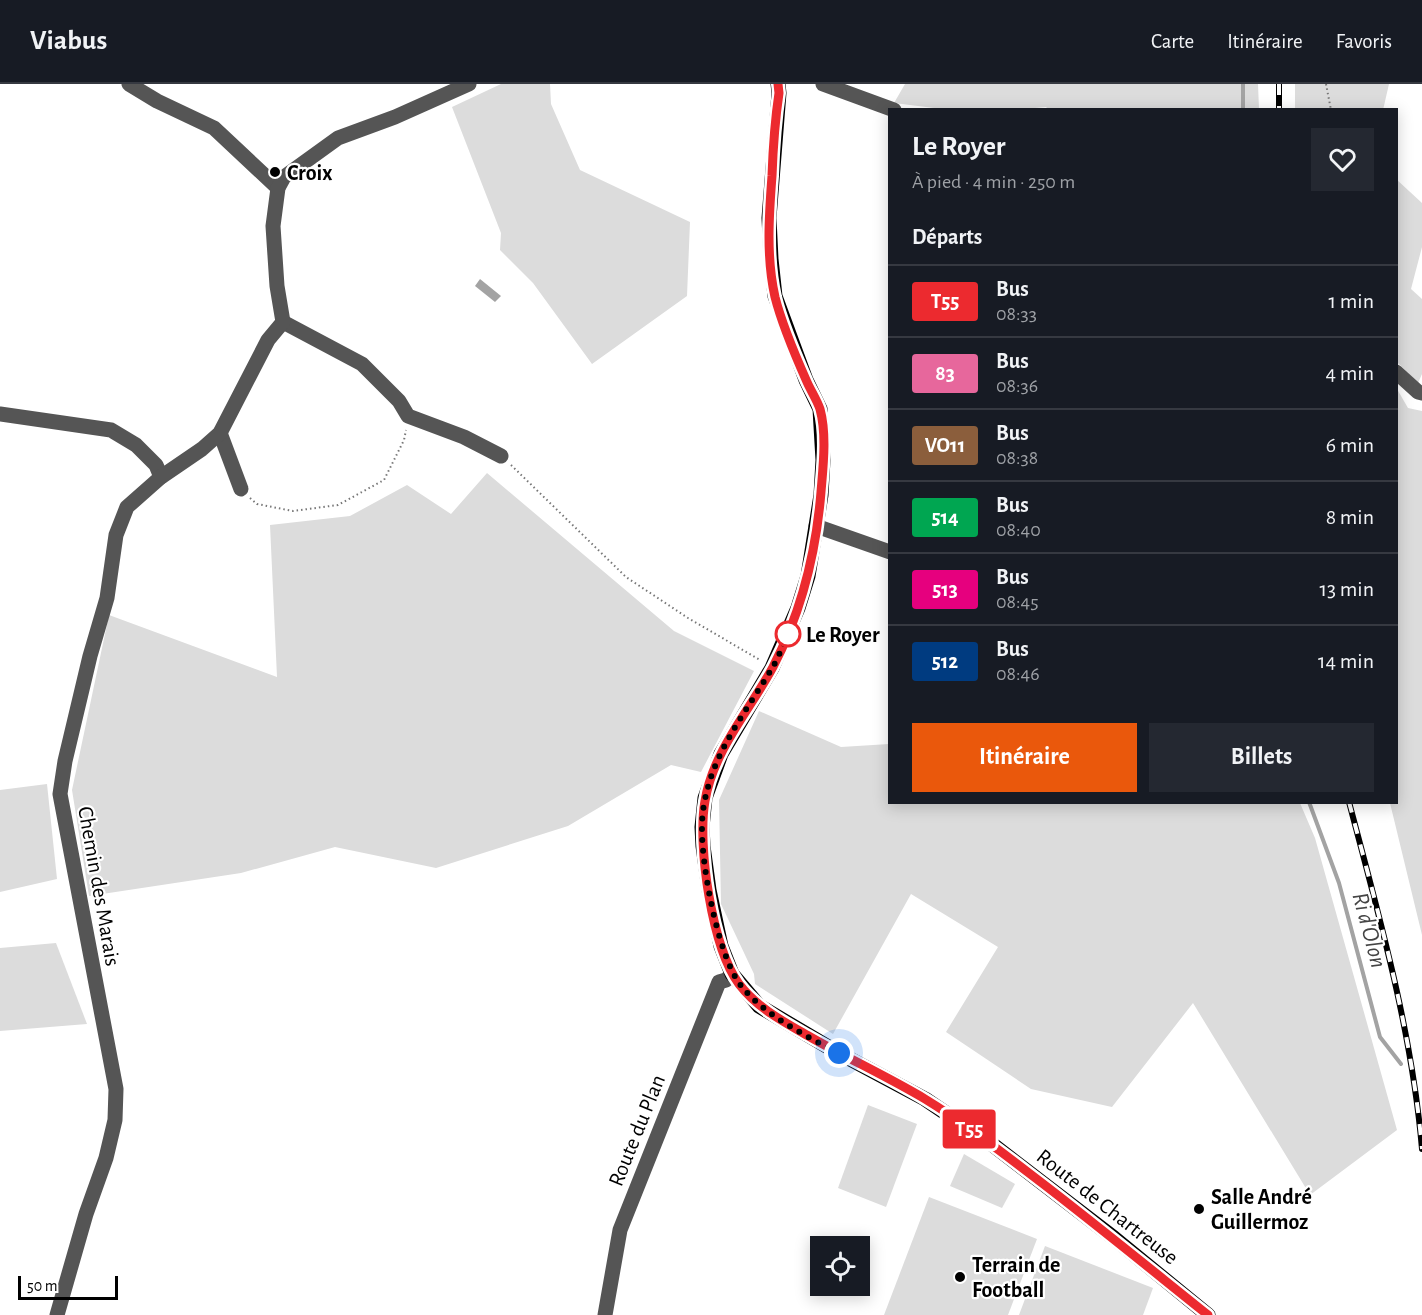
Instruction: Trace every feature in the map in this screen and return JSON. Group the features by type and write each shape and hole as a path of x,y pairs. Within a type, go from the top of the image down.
{"main road":[{"name":"Route de Chartreuse","path":"778,84 769,218 775,296 806,380 820,409 823,460 816,526 804,591 772,668 721,754 705,798 702,827 709,890 721,946 732,974 759,1006 835,1051 925,1099 993,1145 1114,1238 1208,1315"}],"street":[{"path":"129,84 157,101 214,128 278,188"},
{"path":"469,84 395,117 338,138 284,177 278,188 273,226 279,308 283,322 362,364 399,401 408,416 464,436 501,456"},
{"path":"823,84 889,108"},
{"path":"241,489 220,433 268,340 283,322"},
{"path":"1398,374 1422,393"},
{"path":"0,414 111,430 136,445 156,465 161,477"},
{"name":"Chemin des Marais","path":"57,1315 86,1214 106,1158 115,1120 116,1089 60,794 64,761 107,598 116,535 127,507 161,477 202,449 220,433"},
{"path":"816,526 888,551"},
{"name":"Route du Plan","path":"605,1315 620,1230 719,982 726,980 732,974"}],"path":[{"path":"1326,84 1331,108"},
{"path":"241,489 257,504 293,511 338,505 384,480 404,440 408,416"},
{"path":"501,456 626,577 688,618 772,668"}],"shaded area":[{"path":"501,84 550,84 551,104 580,170 690,222 687,296 592,364 533,283 500,250 501,233 452,107"},
{"path":"905,84 1258,84 1259,108 934,108 894,103"},
{"path":"1295,84 1389,84 1383,108 1295,108"},
{"path":"1398,181 1422,203 1422,247 1411,289 1422,299 1422,374 1418,383 1398,363"},
{"path":"480,279 501,296 495,302 475,286"},
{"path":"1398,391 1408,408 1422,411 1422,935 1390,804 1398,804"},
{"path":"487,473 674,631 754,671 701,772 671,765 568,826 436,868 335,847 241,873 89,896 72,790 109,615 277,677 270,525 350,516 407,485 451,514"},
{"path":"759,711 841,747 888,744 888,804 1300,804 1315,838 1397,1130 1310,1195 1193,1003 1112,1107 1031,1089 946,1032 998,947 911,894 833,1034 755,984 754,974 721,904 719,800"},
{"path":"47,784 57,879 0,892 0,790"},
{"path":"56,943 87,1024 0,1031 0,948"},
{"path":"868,1105 917,1124 886,1207 838,1188"},
{"path":"964,1154 1015,1184 1002,1208 950,1186"},
{"name":"Terrain de Football","path":"929,1197 1037,1239 1008,1315 884,1315"},
{"name":"Terrain de Football","path":"1045,1246 1153,1288 1143,1315 1019,1315"}],"waterway":[{"name":"Ri d'Olon","path":"1243,84 1243,108"},
{"name":"Ri d'Olon","path":"1310,804 1339,883 1380,1037 1401,1064"}],"railway":[{"path":"1279,84 1279,108"},
{"path":"1350,804 1393,974 1411,1061 1422,1149"}],"bus line":[{"name":"T55","path":"778,84 769,218 771,260 775,296 806,380 820,409 823,460 821,495 808,576 798,608 772,668 721,754 705,798 702,827 704,846 709,890 721,946 732,974 759,1006 835,1051 925,1099 993,1145 1114,1238 1208,1315"}],"place":[{"name":"Croix","path":"275,172"},
{"name":"Le Royer","path":"788,634"},
{"name":"Salle André Guillermoz","path":"1199,1209"},
{"name":"Terrain de Football","path":"960,1277"}],"route":[{"path":"788,634 772,668 732,734 712,775 705,798 702,827 709,890 721,946 732,974 741,986 759,1006 839,1053"}]}
